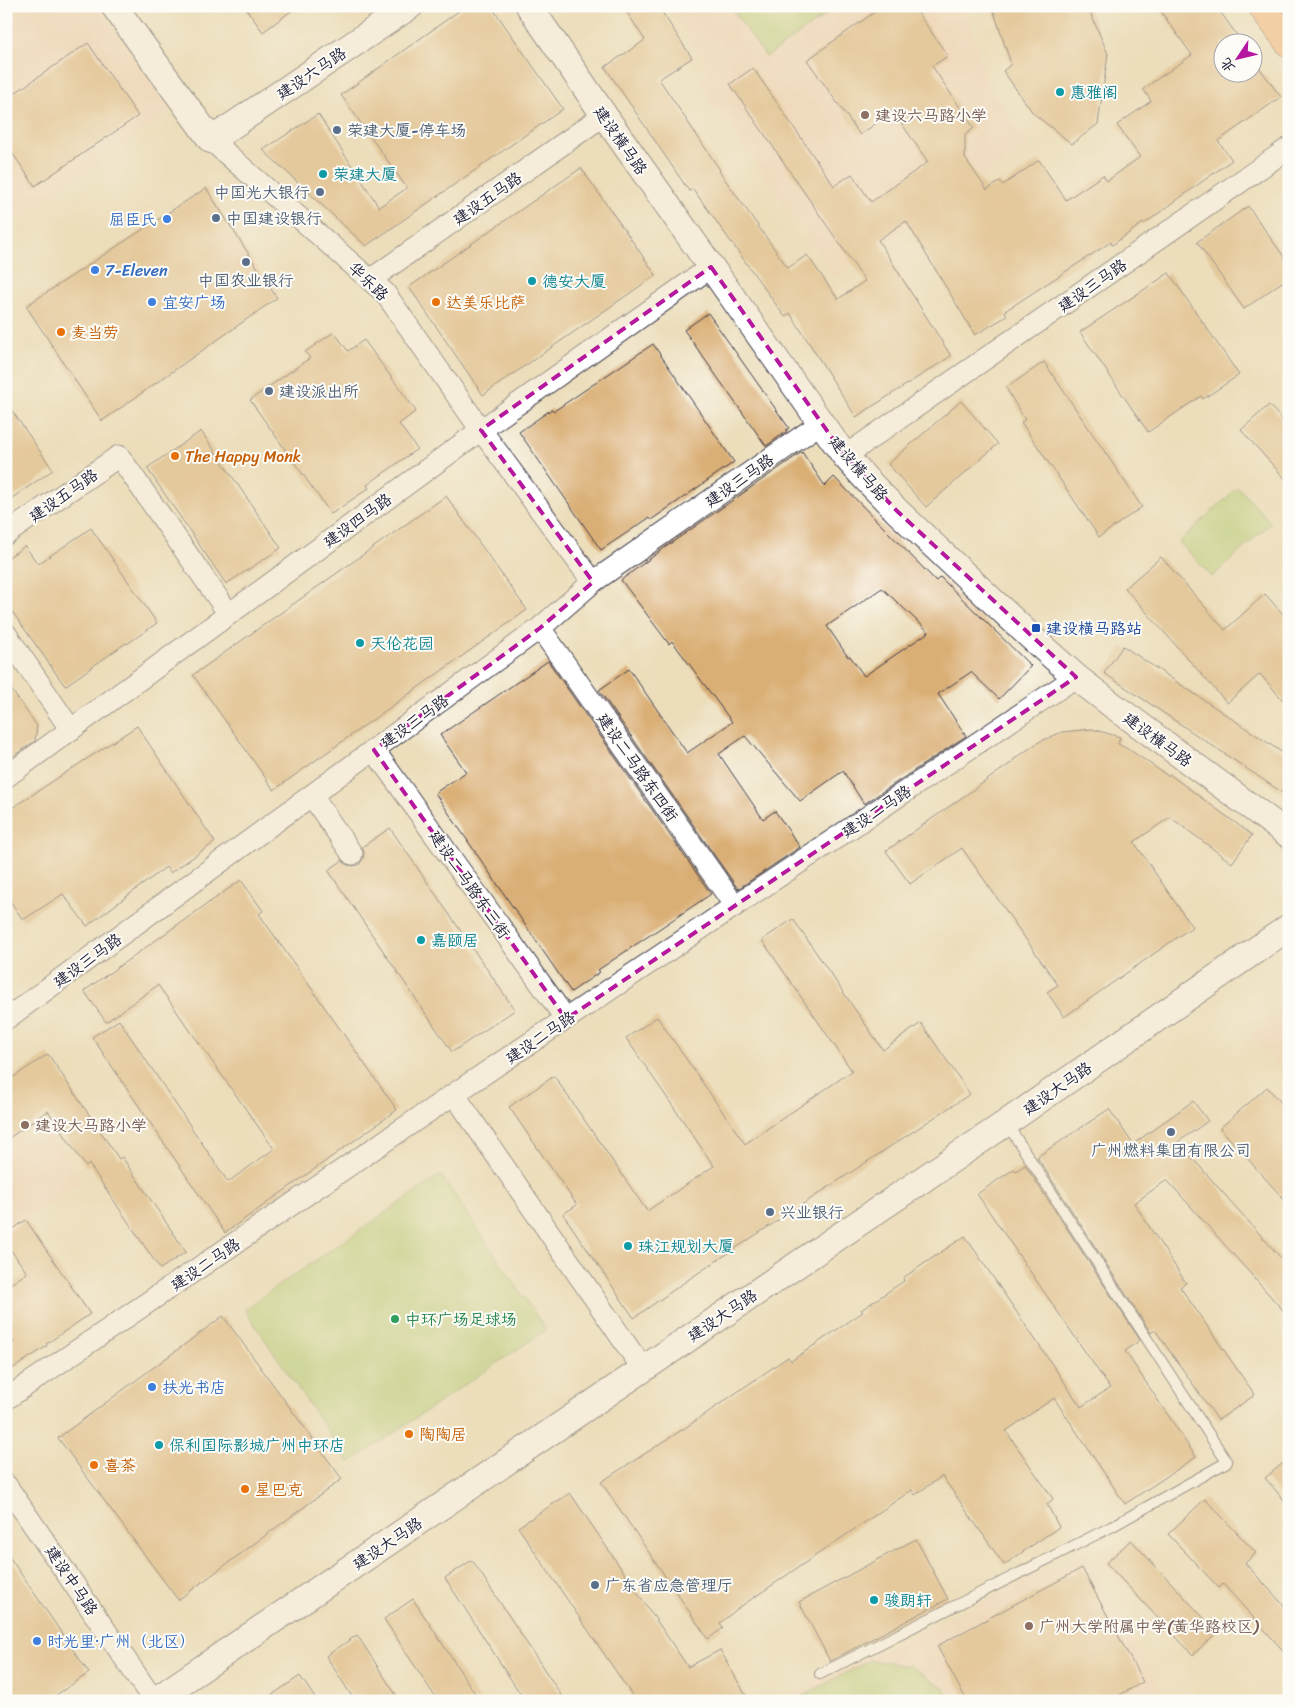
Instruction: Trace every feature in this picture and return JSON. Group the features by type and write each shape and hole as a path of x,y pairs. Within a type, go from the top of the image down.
{"main road":[{"path":"1262,6 1289,43"}],"street":[{"name":"华乐路","path":"114,6 211,140 385,293 481,430 593,582"},
{"name":"建设六马路","path":"211,140 410,6"},
{"name":"建设横马路","path":"529,6 845,456 897,511 1076,677 1150,734 1289,835"},
{"name":"建设五马路","path":"370,280 604,115"},
{"name":"建设三马路","path":"845,456 1289,148"},
{"name":"建设四马路","path":"6,777 481,430 711,267"},
{"name":"建设三马路","path":"6,1019 540,628 593,582 821,422"},
{"name":"建设五马路","path":"6,534 119,456 229,614"},
{"name":"建设二马路东四街","path":"540,628 735,906"},
{"path":"6,634 71,730"},
{"name":"建设二马路","path":"6,1399 454,1094 1076,677"},
{"name":"建设二马路东三街","path":"374,750 566,1019"},
{"path":"312,796 352,854"},
{"name":"建设大马路","path":"154,1701 1006,1123 1289,927"},
{"path":"454,1094 643,1369"},
{"name":"建设中马路","path":"6,1485 154,1701"}],"lane":[{"path":"820,1674 1111,1526 1227,1462 1006,1123"}],"highlighted area":[{"path":"711,267 845,456 897,511 1076,677 566,1019 374,750 540,628 593,582 481,430"}],"shaded area":[{"path":"6,6 96,6 172,111 6,228"},
{"name":"建设六马路小学","path":"668,6 965,6 988,85 1030,145 835,277 701,85 708,68"},
{"path":"1289,1004 1289,1077 1251,1034"},
{"name":"建设大马路小学","path":"6,1068 82,1182 6,1233"},
{"name":"广州大学附属中学(黄华路校区)","path":"1085,1552 1168,1701 778,1701"}],"green space":[{"path":"730,6 836,6 837,7 766,57"},
{"path":"1238,487 1271,523 1212,577 1179,542"},
{"name":"中环广场足球场","path":"441,1175 546,1330 349,1463 244,1309"},
{"path":"870,1660 910,1666 944,1688 950,1701 900,1701 873,1697 875,1701 793,1701"}],"building":[{"path":"244,6 298,6 263,32"},
{"path":"466,6 491,6 563,109 366,246 263,150 318,114 379,207 407,188 341,95"},
{"path":"623,6 658,6 692,58 659,79 719,171 788,268 807,255 838,299 865,281 730,84 753,68 834,186 852,174 871,202 928,162 893,111 860,135 807,60 883,6 913,6 948,56 932,66 974,128 965,135 965,158 987,190 1000,181 1003,185 1039,160 1066,200 1103,175 1107,181 1140,157 1117,125 1151,101 1143,89 1192,55 1157,6 1216,6 1235,32 1212,32 1212,82 1262,82 1262,71 1281,97 1218,141 1232,160 1144,224 1112,245 1111,242 1005,311 1007,316 975,335 906,221 878,240 951,356 856,417 790,313 785,317 693,189 689,191 605,67 645,40"},
{"name":"惠雅阁","path":"992,6 1086,6 1090,12 1108,54 1098,124 1072,144 1033,113 1003,71 1011,64"},
{"path":"88,43 138,116 35,186 6,144 6,99"},
{"name":"德安大厦","path":"581,168 656,275 483,395 409,287"},
{"name":"宜安广场","path":"206,188 277,298 102,421 26,306"},
{"path":"1248,206 1289,264 1289,277 1244,309 1197,242"},
{"path":"1169,273 1239,375 1203,399 1201,396 1148,432 1080,332"},
{"path":"708,313 789,428 766,446 684,330"},
{"path":"334,332 348,351 364,340 416,411 399,424 417,449 367,485 369,488 331,514 250,400 310,358 305,352"},
{"path":"653,344 734,462 651,520 649,518 601,550 519,432 552,409 554,411"},
{"path":"1044,362 1142,507 1099,537 1021,422 1025,420 1006,388"},
{"path":"961,401 998,444 926,507 888,464"},
{"path":"6,402 53,470 6,502"},
{"path":"1269,405 1289,427 1289,483 1241,430"},
{"path":"201,431 281,548 226,584 147,468"},
{"path":"802,452 825,486 834,477 936,581 940,577 1031,666 999,699 971,672 938,694 966,736 864,804 843,771 800,801 745,736 719,754 763,819 775,811 800,847 738,889 599,690 629,669 687,753 732,722 672,641 669,644 621,580","holes":["882,588 929,632 864,676 850,656 848,657 827,626"]},
{"name":"天伦花园","path":"446,496 527,610 274,790 193,675"},
{"path":"91,528 157,623 65,686 6,603 6,559 25,546 38,564"},
{"path":"1161,557 1225,630 1265,594 1289,621 1289,707 1260,674 1227,703 1125,588"},
{"path":"1123,646 1289,757 1289,797 1104,673"},
{"path":"548,661 711,894 598,970 600,972 571,992 435,793 466,772 440,735"},
{"path":"6,682 37,726 35,741 6,761"},
{"path":"137,726 215,842 170,873 166,867 87,926 63,894 23,920 6,895 6,812"},
{"path":"1092,729 1120,737 1118,744 1168,776 1169,774 1252,835 1232,863 1170,817 1134,842 1192,927 1064,1017 1047,992 1058,985 962,848 910,884 886,851 1039,742 1062,732"},
{"name":"嘉颐居","path":"390,828 515,1010 452,1052 328,870 342,861 347,865 359,865 364,853 362,847"},
{"path":"241,880 263,911 259,914 397,1110 225,1233 92,1037 119,1020 228,1182 274,1149 158,985 106,1022 84,991"},
{"path":"793,919 883,1050 921,1023 970,1094 692,1277 634,1318 563,1214 577,1205 509,1107 554,1076 647,1211 714,1166 626,1038 657,1017 745,1144 852,1071 762,940"},
{"path":"48,1054 119,1159 122,1157 186,1252 160,1269 89,1164 86,1167 48,1111 6,1140 6,1082"},
{"path":"1267,1087 1289,1111 1289,1205 1220,1128"},
{"path":"1193,1101 1208,1121 1178,1142 1289,1267 1289,1317 1167,1180 1134,1203 1186,1283 1180,1287 1255,1395 1218,1420 1155,1330 1151,1333 1037,1157 1109,1109 1133,1144"},
{"path":"1025,1165 1140,1340 1125,1351 1196,1457 1125,1504 1054,1398 1006,1431 1053,1499 1047,1504 1059,1527 1004,1565 942,1476 915,1495 912,1490 737,1609 720,1623 723,1628 708,1639 601,1482 688,1426 788,1357 791,1361 863,1312 861,1310 904,1281 903,1278 965,1236 1081,1407 1110,1388 977,1194 1014,1169 1016,1171"},
{"path":"26,1220 90,1314 6,1373 6,1347 14,1342 6,1331 6,1287 27,1273 6,1243 6,1234"},
{"path":"223,1316 342,1479 178,1600 58,1438"},
{"path":"1289,1458 1289,1506 1265,1478"},
{"name":"广东省应急管理厅","path":"570,1493 688,1667 720,1650 749,1701 636,1701 518,1527"},
{"path":"1205,1499 1256,1553 1245,1563 1289,1611 1289,1657 1223,1584 1219,1588 1168,1534"},
{"name":"骏朗轩","path":"916,1539 948,1599 830,1661 799,1602"},
{"path":"1131,1540 1217,1632 1193,1655 1106,1563"},
{"name":"时光里·广州（北区）","path":"6,1552 89,1673 47,1701 6,1701"},
{"path":"472,1560 565,1701 525,1701 445,1578"},
{"path":"1082,1568 1143,1682 1109,1701 967,1701 937,1646"},
{"path":"413,1599 480,1701 438,1701 384,1619"},
{"path":"357,1635 400,1701 355,1701 326,1656"},
{"path":"300,1676 317,1701 263,1701"}],"place":[{"name":"惠雅阁","path":"1060,92"},
{"name":"建设六马路小学","path":"865,115"},
{"name":"荣建大厦-停车场","path":"337,130"},
{"name":"荣建大厦","path":"323,174"},
{"name":"中国光大银行","path":"320,192"},
{"name":"中国建设银行","path":"216,218"},
{"name":"屈臣氏","path":"167,219"},
{"name":"中国农业银行","path":"246,262"},
{"name":"7-Eleven","path":"95,270"},
{"name":"德安大厦","path":"532,281"},
{"name":"宜安广场","path":"152,302"},
{"name":"达美乐比萨","path":"436,302"},
{"name":"麦当劳","path":"61,332"},
{"name":"建设派出所","path":"269,391"},
{"name":"The Happy Monk","path":"175,456"},
{"name":"建设横马路站","path":"1036,628"},
{"name":"天伦花园","path":"360,643"},
{"name":"嘉颐居","path":"421,940"},
{"name":"建设大马路小学","path":"25,1125"},
{"name":"广州燃料集团有限公司","path":"1171,1132"},
{"name":"兴业银行","path":"770,1212"},
{"name":"珠江规划大厦","path":"628,1246"},
{"name":"中环广场足球场","path":"395,1319"},
{"name":"扶光书店","path":"152,1387"},
{"name":"陶陶居","path":"409,1434"},
{"name":"保利国际影城广州中环店","path":"159,1445"},
{"name":"喜茶","path":"94,1465"},
{"name":"星巴克","path":"245,1489"},
{"name":"广东省应急管理厅","path":"595,1585"},
{"name":"骏朗轩","path":"874,1600"},
{"name":"广州大学附属中学(黄华路校区)","path":"1029,1626"},
{"name":"时光里·广州（北区）","path":"37,1641"}]}
